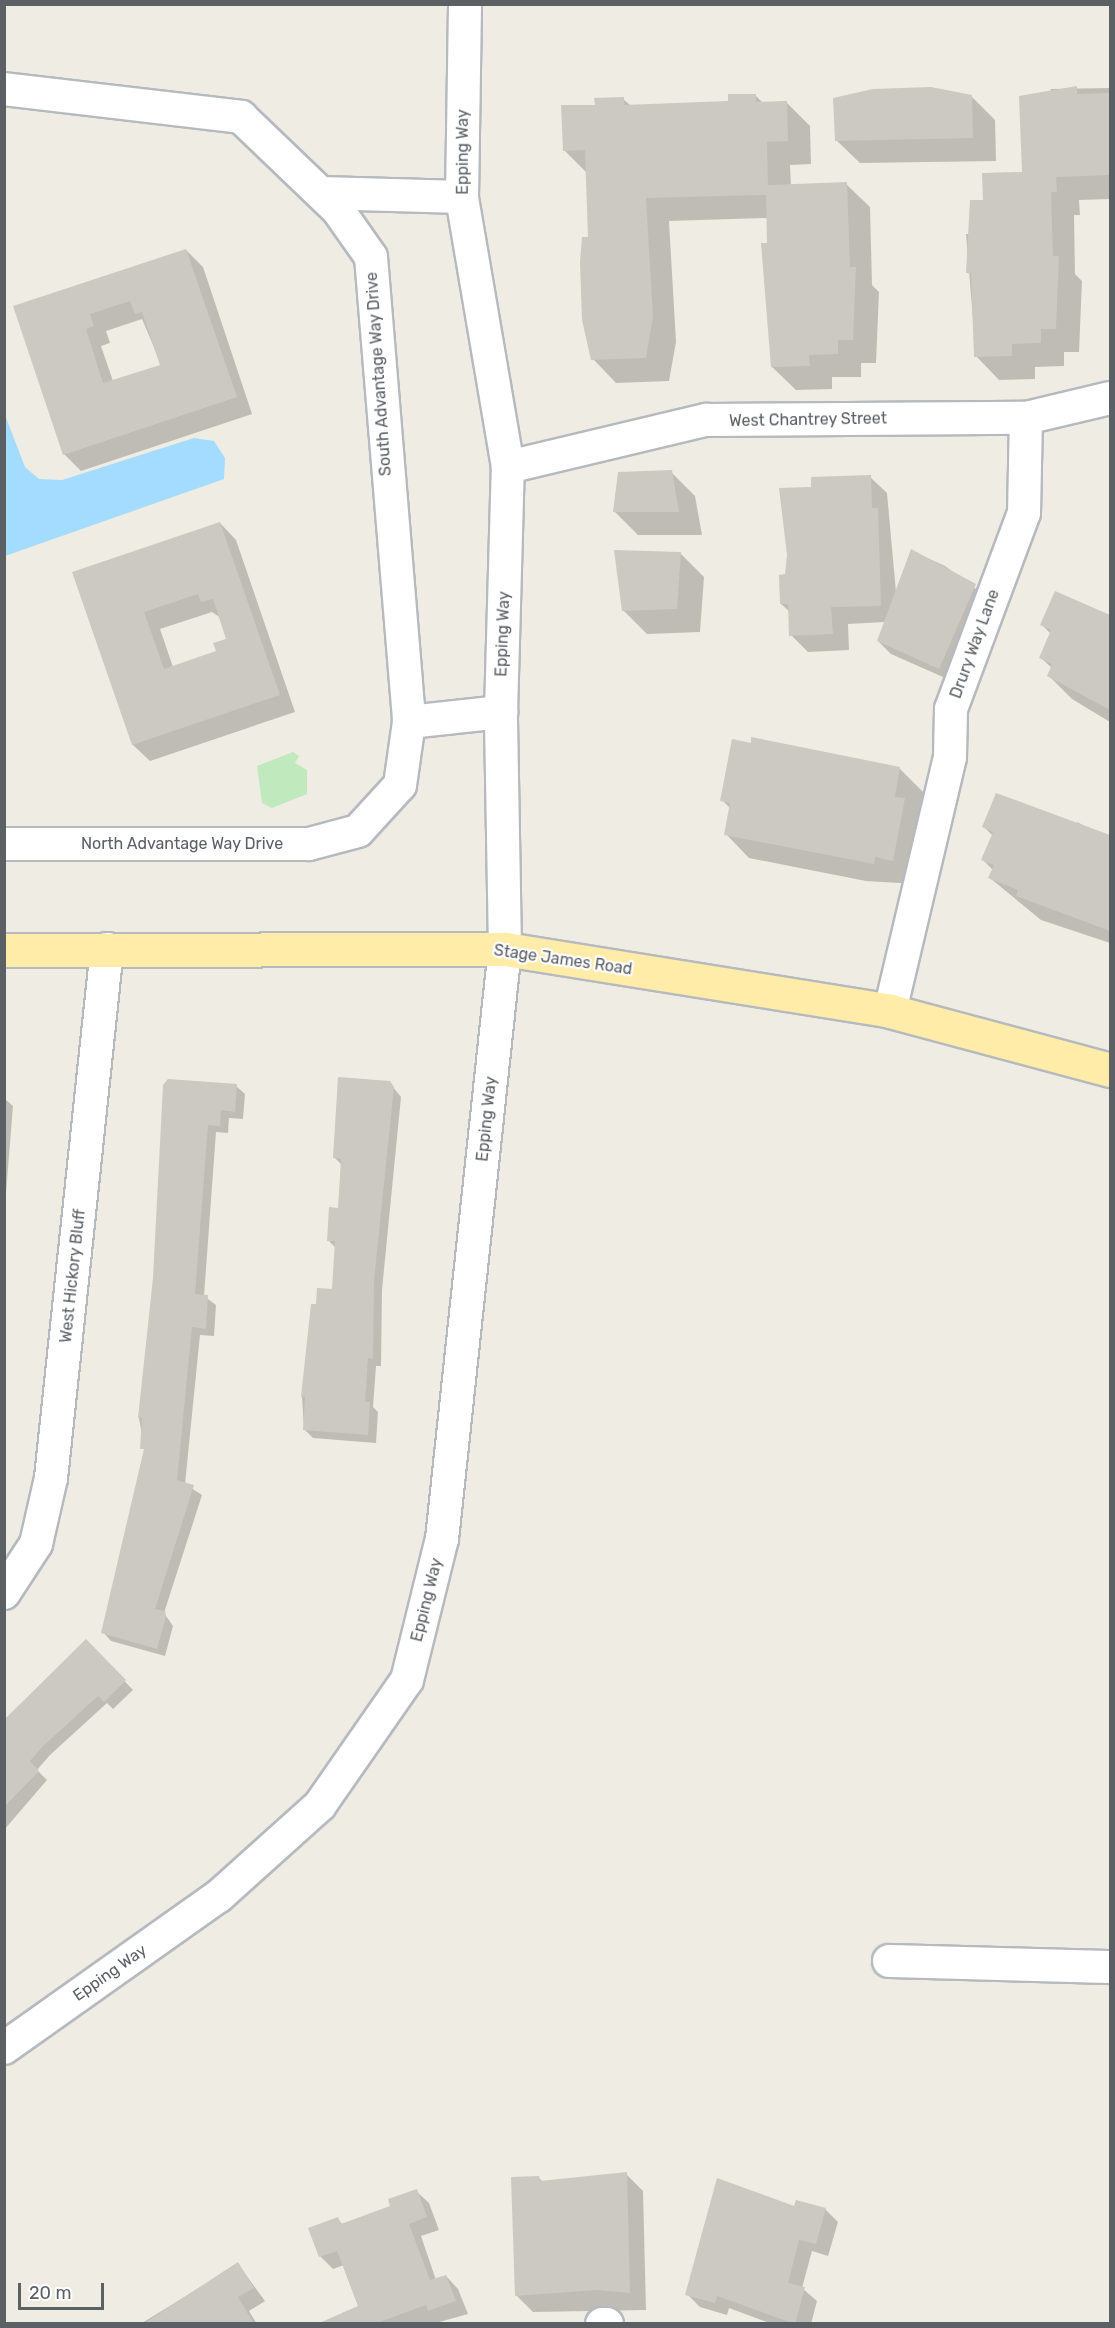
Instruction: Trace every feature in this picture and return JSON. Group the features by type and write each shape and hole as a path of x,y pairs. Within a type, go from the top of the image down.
{"main road":[{"name":"Stage James Road","path":"4,950 505,949 890,1011 1110,1070"}],"street":[{"name":"Epping Way","path":"4,2048 219,1896 320,1805 407,1680 442,1539 505,949 501,712 508,467 462,197 465,4"},
{"name":"South Advantage Way Drive","path":"4,89 241,117 321,193 371,257 409,722 400,784 358,831"},
{"path":"321,193 462,197"},
{"name":"West Chantrey Street","path":"508,467 706,420 1026,418 1110,398"},
{"name":"Drury Way Lane","path":"890,1011 950,757 951,709 1024,513 1026,418"},
{"path":"409,722 501,712"},
{"name":"North Advantage Way Drive","path":"4,844 309,844 358,831"},
{"name":"West Hickory Bluff","path":"4,1593 36,1544 51,1478 108,949"},
{"path":"889,1961 1110,1967"},
{"path":"602,2324 607,2324"}],"green space":[{"path":"293,752 299,756 295,763 307,770 307,794 272,808 262,803 257,766"}],"water":[{"path":"5,415 25,467 39,479 62,480 194,438 214,441 225,458 224,479 5,556"}],"building":[{"path":"1077,86 1077,94 1110,93 1110,175 1056,177 1057,192 1051,192 1053,256 1059,256 1056,329 1041,329 1041,343 1012,344 1012,356 974,357 971,273 966,273 970,200 983,200 982,173 1022,172 1019,96"},
{"path":"931,87 972,95 973,138 835,141 833,98 873,89"},
{"path":"728,94 756,94 756,102 787,101 788,141 767,142 768,185 847,182 850,267 856,267 853,340 838,340 838,354 809,355 810,366 771,367 761,243 767,243 766,195 646,198 653,317 646,358 591,360 582,320 580,262 582,237 588,237 585,150 563,151 561,105 595,105 594,98 624,97 624,105 728,101"},
{"path":"186,249 237,397 63,455 13,306","holes":["130,301 135,314 142,312 160,365 103,383 86,329 94,326 90,314"]},
{"path":"672,470 679,512 613,512 618,472"},
{"path":"871,475 872,508 878,508 881,606 831,607 833,634 789,636 788,604 780,604 779,575 785,574 787,555 779,488 811,487 811,477"},
{"path":"220,522 280,695 132,745 72,572","holes":["198,594 201,602 213,599 226,639 213,643 216,651 164,669 144,612"]},
{"path":"911,549 976,584 939,669 877,641"},
{"path":"614,550 681,552 677,609 622,611"},
{"path":"1055,591 1110,615 1110,710 1047,676 1052,664 1039,658 1051,630 1040,625"},
{"path":"751,737 900,767 895,797 905,798 893,861 875,857 874,864 724,835 730,803 720,801 732,739 751,743"},
{"path":"996,793 1110,835 1110,931 1016,896 1018,890 988,878 994,865 981,860 993,832 982,827"},
{"path":"338,1077 390,1081 394,1087 374,1280 373,1359 368,1358 365,1402 370,1402 368,1435 303,1430 305,1397 301,1397 311,1304 316,1304 317,1288 332,1289 335,1241 327,1241 329,1207 338,1208 341,1159 333,1158"},
{"path":"168,1079 237,1084 235,1112 221,1110 220,1126 208,1125 195,1294 208,1295 206,1329 192,1327 177,1480 194,1485 155,1609 165,1611 166,1617 157,1649 101,1633 144,1449 140,1449 142,1418 138,1418 153,1278 163,1085"},
{"path":"86,1639 126,1680 104,1702 98,1696 42,1747 30,1761 39,1771 4,1807 4,1720"},
{"path":"627,2172 630,2293 597,2290 515,2296 511,2177 539,2176 540,2181"},
{"path":"717,2178 794,2206 796,2200 826,2208 816,2244 799,2240 788,2283 805,2287 795,2324 717,2296 715,2303 685,2295"},
{"path":"417,2189 427,2217 409,2224 430,2280 446,2275 456,2301 428,2311 426,2305 374,2324 317,2324 358,2306 337,2251 319,2257 308,2228 338,2217 341,2224 390,2206 388,2199"},
{"path":"238,2262 254,2288 238,2297 254,2324 143,2324"}]}
